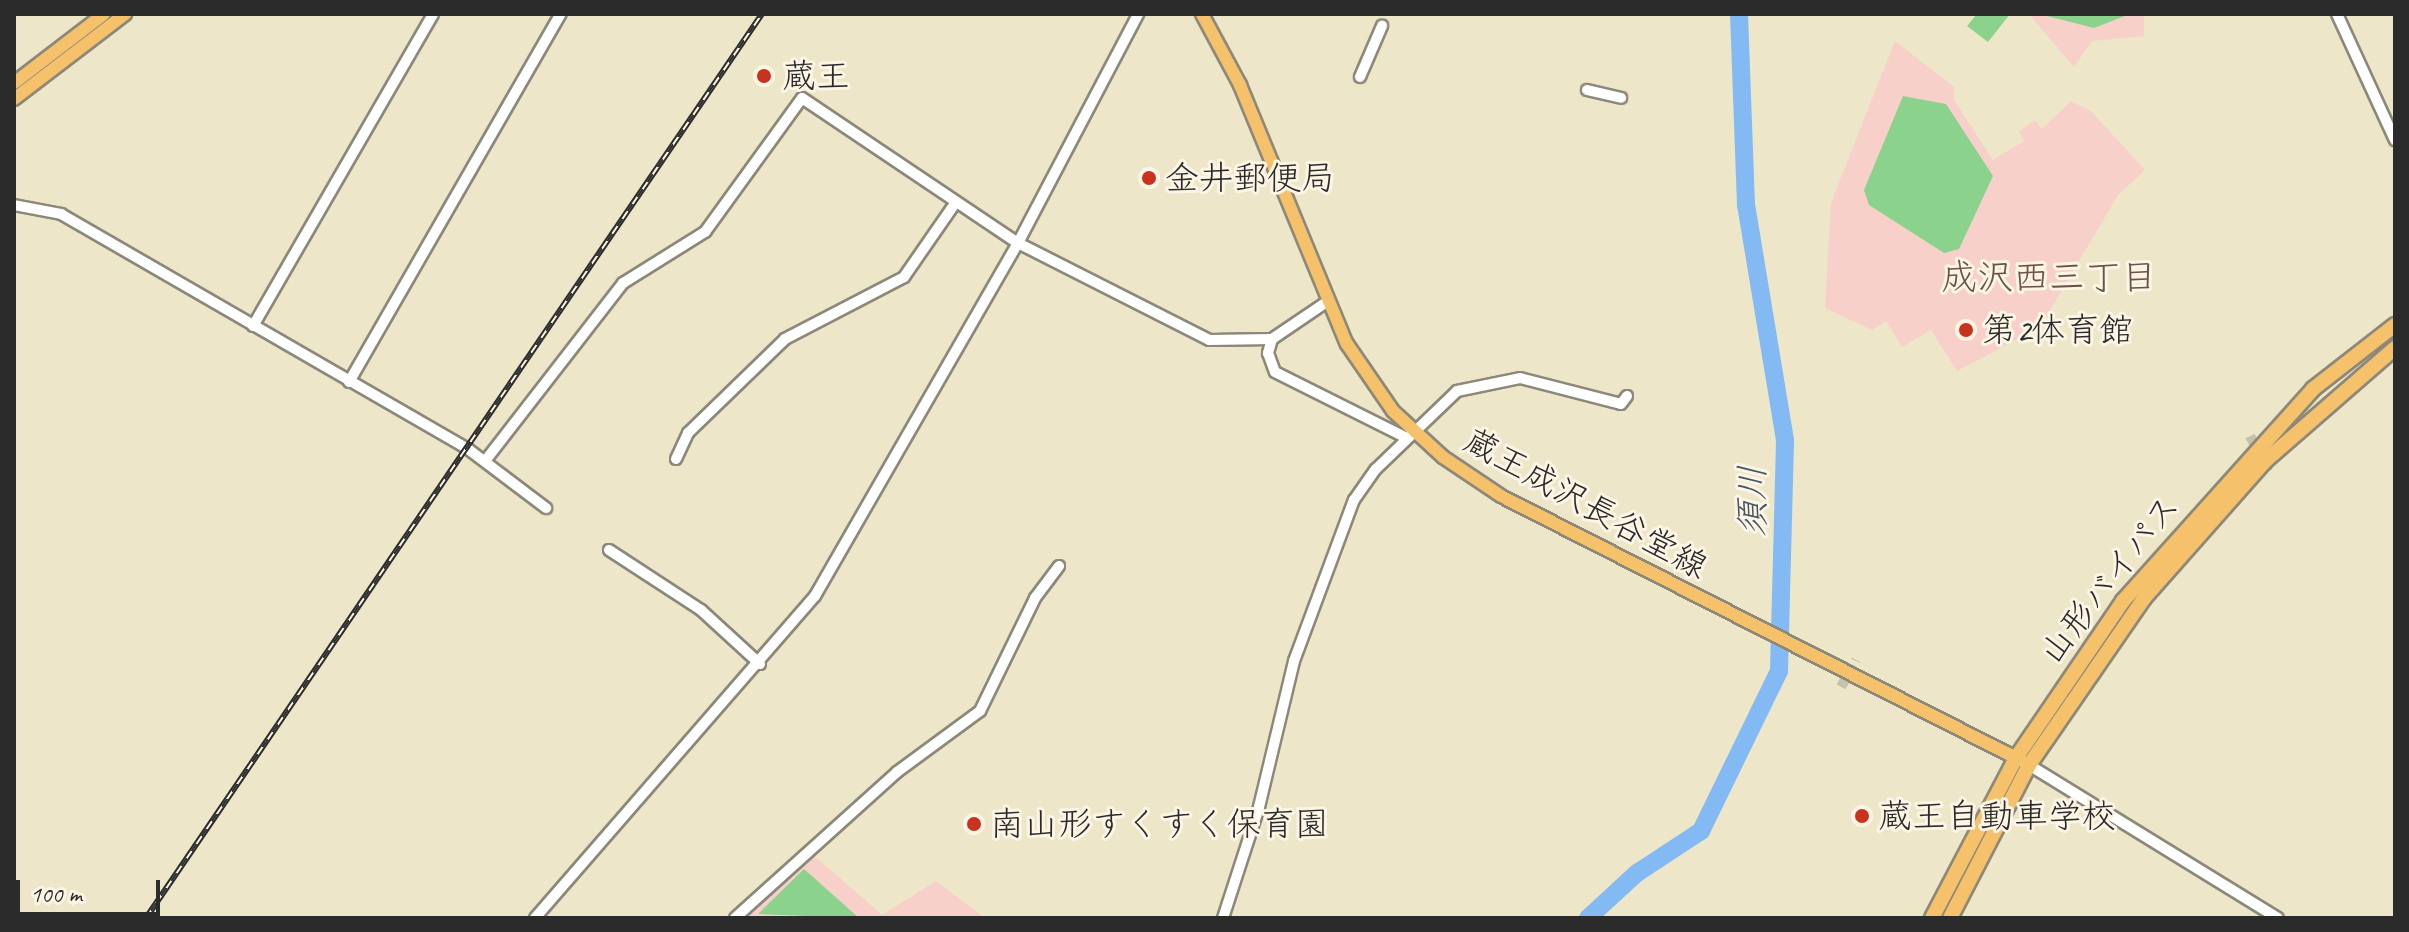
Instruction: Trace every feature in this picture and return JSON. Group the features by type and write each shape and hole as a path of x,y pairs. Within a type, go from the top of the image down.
{"highway":[{"name":"山形バイパス","path":"1932,918 2022,761 2177,534 2313,389 2395,325"},
{"name":"山形バイパス","path":"1950,918 2022,761 2189,542 2300,428 2395,348"}],"main road":[{"path":"14,83 104,14"},
{"path":"14,99 125,14"},
{"name":"蔵王成沢長谷堂線","path":"1202,14 1240,85 1325,303 1363,372 1411,434 1479,483 2022,761"}],"street":[{"path":"253,326 433,14"},
{"path":"349,382 561,14"},
{"path":"535,918 760,664 833,569 1018,243 1138,14"},
{"path":"2337,14 2395,140"},
{"path":"1360,77 1382,26"},
{"path":"1587,90 1621,98"},
{"path":"485,461 623,283 705,232 802,98 1018,243 1209,340 1272,339 1325,303"},
{"path":"676,459 688,433 785,339 904,277 956,202"},
{"path":"14,205 61,214 468,449 546,508"},
{"path":"1272,339 1268,353 1275,372 1411,434"},
{"path":"1223,918 1259,807 1294,661 1344,526 1376,469 1457,391 1507,379 1621,404 1627,396"},
{"path":"609,550 701,610 760,664"},
{"path":"735,918 897,772 980,711 1035,598 1059,566"},
{"path":"2022,761 2278,918"}],"shaded area":[{"path":"2029,14 2144,14 2144,36 2092,41 2074,67"},
{"path":"1895,41 1954,87 1954,100 1993,160 2024,141 2019,132 2035,120 2042,129 2071,101 2091,111 2145,170 2118,195 2040,327 1957,371 1931,330 1902,347 1886,321 1872,330 1825,308 1831,203"},
{"path":"817,858 882,915 936,881 985,918 747,918 803,859"}],"green space":[{"path":"1977,14 2010,14 1988,42 1967,26"},
{"path":"2039,14 2130,14 2094,28"},
{"path":"1903,96 1946,104 1993,176 1959,249 1944,253 1869,205 1864,190"},
{"path":"804,869 859,918 758,914"}],"waterway":[{"name":"須川","path":"1588,918 1637,873 1701,831 1779,671 1785,440 1746,205 1739,14"}],"tunnel":[{"path":"2250,436 2269,473"},
{"path":"1841,687 1856,660"}],"railway":[{"path":"146,918 762,14"}],"place":[{"name":"蔵王","path":"764,76"},
{"name":"金井郵便局","path":"1149,178"},
{"name":"第2体育館","path":"1966,330"},
{"name":"蔵王自動車学校","path":"1862,816"},
{"name":"南山形すくすく保育園","path":"974,824"}],"district":[{"name":"成沢西三丁目","path":"2049,278"}]}
